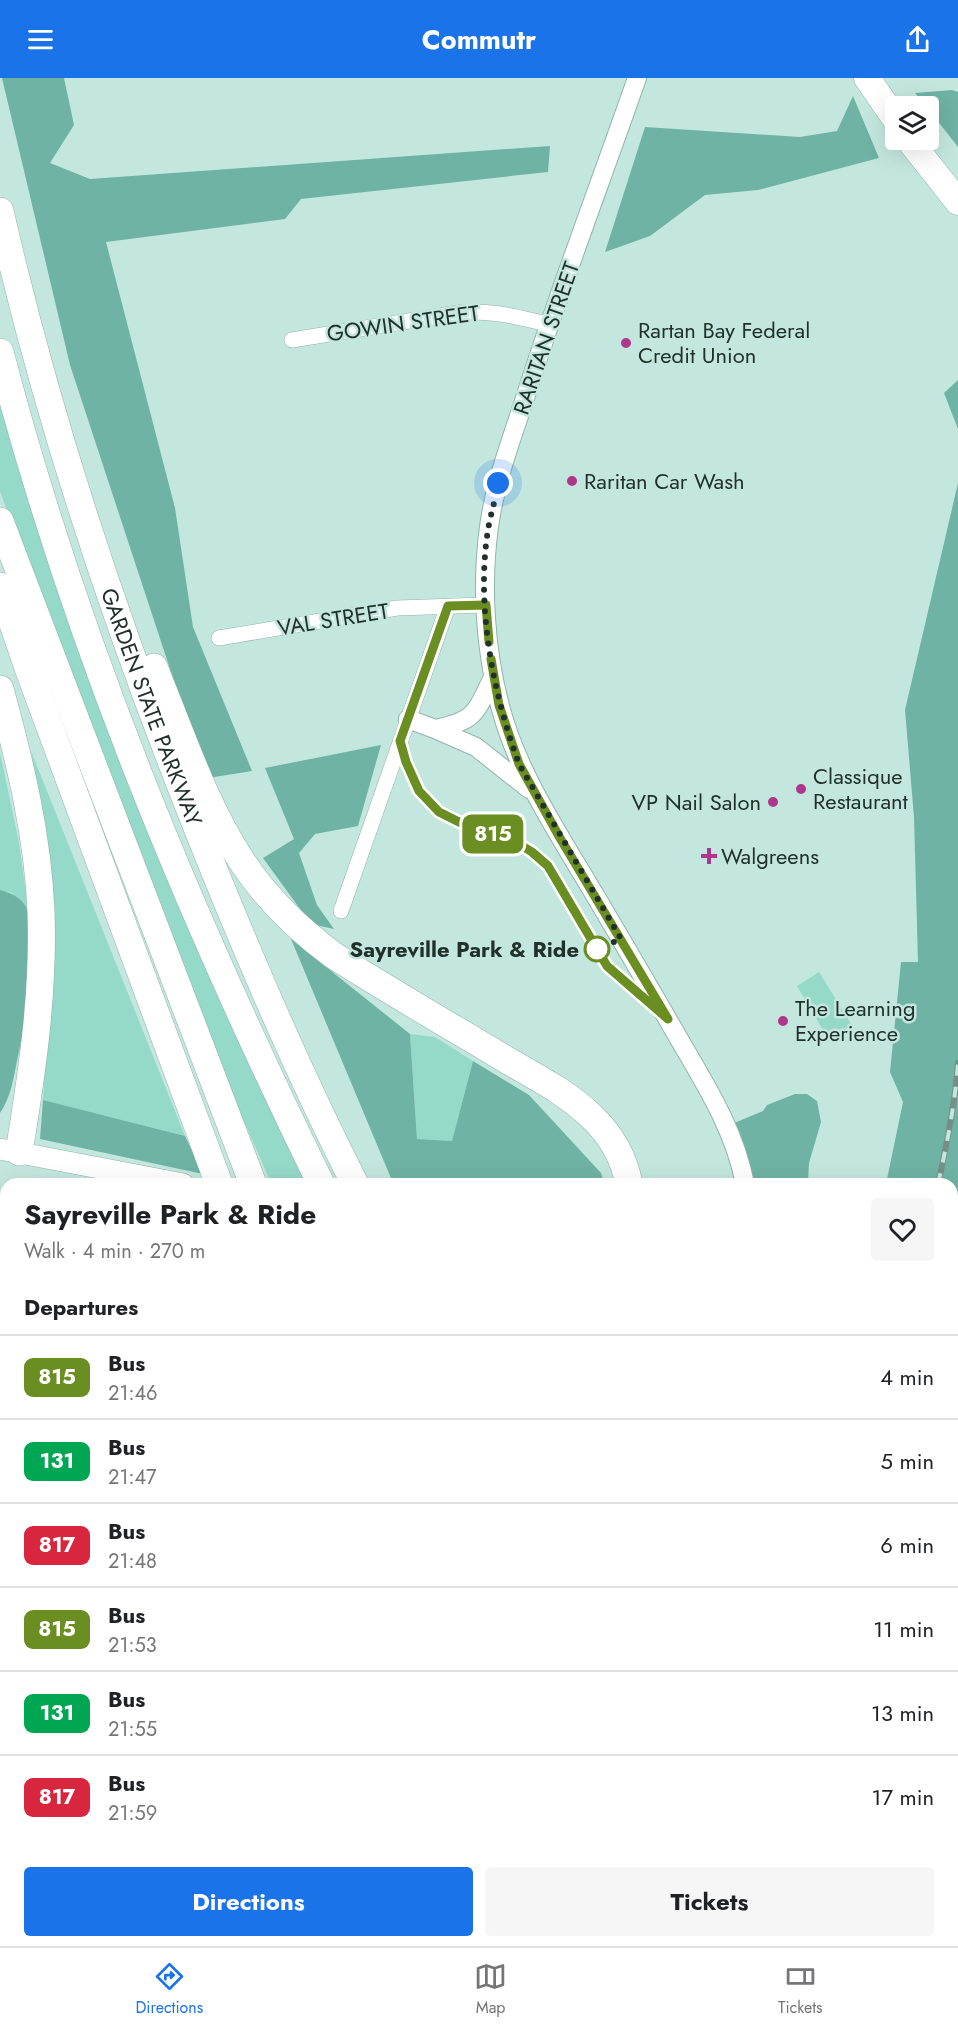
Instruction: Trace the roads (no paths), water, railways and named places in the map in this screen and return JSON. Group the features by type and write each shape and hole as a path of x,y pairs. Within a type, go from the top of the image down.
{"highway":[{"path":"867,78 885,99"},
{"path":"887,78 892,96"},
{"path":"917,150 958,202"},
{"path":"937,150 958,176"},
{"name":"GARDEN STATE PARKWAY","path":"0,211 26,321 62,442 105,579 142,686 216,879 270,1006 352,1178"},
{"name":"GARDEN STATE PARKWAY","path":"0,352 58,551 136,768 216,960 318,1178"},
{"path":"62,442 112,547 154,666 197,774 234,849 255,879 291,921 333,955 543,1082 590,1114 600,1124 616,1148 623,1160 628,1178"},
{"path":"0,521 252,1178"},
{"path":"0,586 28,668 217,1178"},
{"path":"0,603 28,668"},
{"path":"0,689 29,804 40,911 38,1011 33,1062 10,1151"}],"main road":[{"path":"10,1151 152,1178"}],"street":[{"name":"RARITAN STREET","path":"637,78 548,324 502,469 489,524 484,577 486,605 493,677 499,705 519,764 712,1095 735,1146 743,1178"},
{"name":"GOWIN STREET","path":"292,340 464,312 506,313 548,324"},
{"path":"341,911 448,606 486,605"},
{"name":"VAL STREET","path":"219,638 397,608 448,606"},
{"path":"435,729 458,724 471,716 479,706 493,677"},
{"path":"408,719 483,752 535,794"}],"railway":[{"path":"939,1178 955,1094 958,1063"}],"place":[{"name":"Rartan Bay Federal Credit Union","path":"626,343"},
{"name":"Raritan Car Wash","path":"572,481"},
{"name":"Classique Restaurant","path":"801,789"},
{"name":"VP Nail Salon","path":"773,802"},
{"name":"Walgreens","path":"709,856"},
{"name":"Sayreville Park & Ride","path":"597,949"},
{"name":"The Learning Experience","path":"783,1021"}]}
